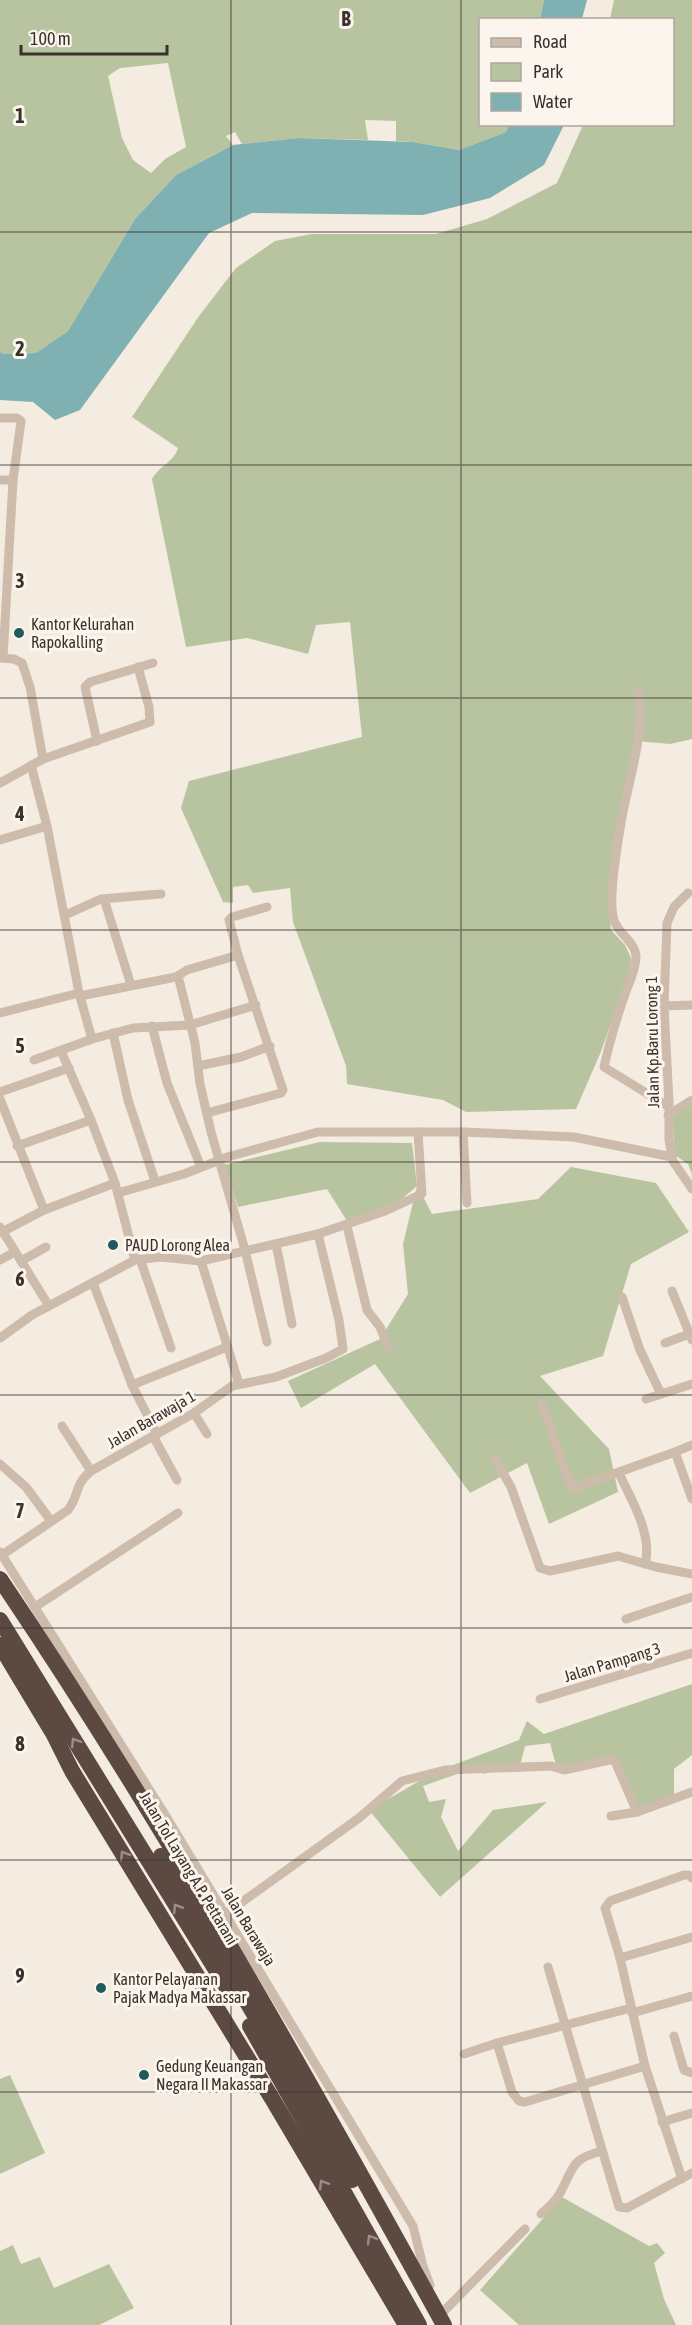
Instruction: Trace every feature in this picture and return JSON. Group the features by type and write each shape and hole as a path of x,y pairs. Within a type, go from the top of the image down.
{"highway":[{"path":"0,1579 67,1678 234,1955 444,2317"},
{"name":"Jalan Tol Layang A.P. Pettarani","path":"0,1588 267,2034 433,2325"},
{"name":"Jalan Tol Layang A.P. Pettarani","path":"0,1620 236,2002 420,2325"},
{"path":"0,1645 53,1733 72,1771 273,2100 406,2325"}],"street":[{"path":"0,418 20,419 13,480 1,658 20,660 22,663 30,687 43,759"},
{"path":"0,480 13,480"},
{"path":"0,530 11,529"},
{"path":"97,741 85,687 90,682 153,663"},
{"path":"0,783 43,759 151,722 150,707 138,668"},
{"path":"637,691 642,708 634,767 623,812 612,912 617,928 635,950 636,957 604,1067 668,1111 692,1100"},
{"path":"31,765 47,826 80,994 92,1039"},
{"path":"0,840 47,826"},
{"name":"Jalan Kp.Baru Lorong 1","path":"672,1157 668,1126 664,1005 667,923 674,907 688,893"},
{"path":"65,915 104,899 161,894"},
{"path":"104,899 131,985"},
{"path":"207,1113 282,1092 270,1046 238,955 229,920 267,907"},
{"path":"0,1013 80,994 178,976 187,970 238,955"},
{"path":"178,976 195,1043 200,1084 207,1113 267,1342"},
{"path":"34,1060 92,1039 133,1028 190,1025 256,1005"},
{"path":"664,1005 692,1005"},
{"path":"152,1026 167,1083 201,1167"},
{"path":"113,1034 128,1101 155,1181"},
{"path":"198,1066 241,1057 270,1046"},
{"path":"61,1052 91,1120 116,1188 137,1259 171,1348"},
{"path":"0,1092 69,1068"},
{"path":"0,1099 44,1210"},
{"path":"17,1146 91,1120"},
{"path":"0,1338 32,1315 137,1259 161,1257 201,1261 276,1244 347,1226 422,1194 418,1131"},
{"path":"49,1306 1,1229 44,1210 116,1188 174,1177 220,1159 318,1132 418,1131 574,1137 672,1157 692,1189"},
{"path":"463,1132 467,1203"},
{"path":"347,1226 367,1310 380,1327 388,1347"},
{"name":"Jalan Barawaja 1","path":"1,1553 71,1506 80,1482 91,1471 194,1413 221,1393 239,1384 276,1377 343,1350 339,1320 318,1234"},
{"path":"276,1244 292,1324"},
{"path":"21,1261 46,1247"},
{"path":"0,1260 15,1252"},
{"path":"201,1261 239,1384"},
{"path":"93,1283 132,1385 177,1480"},
{"path":"665,1344 691,1336 672,1291"},
{"path":"622,1297 640,1350 661,1394"},
{"path":"132,1385 227,1347"},
{"path":"646,1399 692,1384"},
{"path":"542,1404 567,1477 573,1488 692,1445"},
{"path":"194,1413 207,1434"},
{"path":"63,1426 91,1471"},
{"path":"675,1452 692,1499"},
{"path":"495,1459 511,1487 540,1568 550,1571 618,1556 692,1574"},
{"path":"0,1464 26,1487 51,1521"},
{"path":"619,1473 636,1510 648,1547 645,1564"},
{"path":"35,1607 177,1513"},
{"name":"Jalan Barawaja","path":"1,1553 128,1755 414,2226 427,2278 444,2317 453,2325"},
{"path":"626,1619 692,1597"},
{"name":"Jalan Pampang 3","path":"540,1699 692,1653"},
{"path":"0,1660 72,1771"},
{"path":"224,1915 359,1818 396,1785 411,1778 445,1770 551,1766 564,1770 612,1759 617,1763 636,1812"},
{"path":"611,1816 636,1812 692,1792"},
{"path":"682,2179 645,2066 620,1958 605,1908 606,1904 684,1875 692,1878"},
{"path":"620,1958 692,1937"},
{"path":"548,1967 618,2205 622,2209 631,2206 692,2174"},
{"path":"464,2054 497,2043 692,1995"},
{"path":"674,2036 684,2070 692,2073"},
{"path":"497,2043 512,2092 519,2101 525,2102 645,2066"},
{"path":"662,2122 692,2114"},
{"path":"541,2214 558,2196 567,2174 574,2166 590,2154 602,2151"},
{"path":"444,2317 525,2229"}],"green space":[{"path":"0,0 544,0 540,18 479,18 479,126 509,126 506,132 459,150 396,141 396,121 365,120 368,140 298,138 242,144 235,132 226,136 233,145 176,175 135,219 68,331 36,353 5,354 0,352","holes":["168,63 186,147 165,159 151,173 133,160 122,138 108,76 120,68"]},
{"path":"614,0 692,0 692,739 670,744 637,741 608,895 611,930 625,945 631,958 630,971 600,1054 576,1109 466,1112 443,1100 347,1084 346,1066 293,922 290,888 253,893 248,885 233,887 233,903 223,902 181,808 189,781 362,737 350,622 316,625 308,654 247,638 186,647 152,479 173,457 178,448 132,417 199,316 236,268 275,241 312,234 436,234 487,219 557,183 583,126 674,126 674,18 610,18"},
{"path":"692,1103 692,1174 688,1164 675,1155 672,1113"},
{"path":"320,1142 412,1143 417,1185 432,1214 538,1199 571,1167 656,1183 689,1232 631,1264 603,1356 540,1376 609,1449 618,1492 549,1524 527,1463 470,1493 375,1364 301,1408 288,1381 380,1339 408,1294 403,1244 417,1186 384,1214 347,1221 327,1189 238,1207 224,1165"},
{"path":"692,1684 692,1755 674,1769 674,1795 636,1810 610,1762 557,1769 550,1743 525,1746 521,1762 483,1774 477,1767 423,1786 429,1802 446,1799 441,1817 458,1851 493,1810 547,1802 440,1897 369,1810 435,1772 519,1740 527,1721 544,1734"},
{"path":"10,2075 45,2153 0,2174 0,2079"},
{"path":"562,2197 649,2246 657,2243 665,2253 654,2263 664,2299 676,2325 519,2325 480,2290"},
{"path":"13,2245 21,2264 40,2257 54,2288 109,2264 134,2308 99,2325 0,2325 0,2251"}],"water":[{"path":"544,0 587,0 582,18 540,18"},
{"path":"509,126 564,126 544,165 490,198 423,215 252,213 209,233 80,410 55,420 33,402 0,400 0,352 5,354 36,353 68,331 135,219 176,175 233,145 298,138 413,142 459,150 506,132"}],"place":[{"name":"Kantor Kelurahan Rapokalling","path":"19,633"},
{"name":"PAUD Lorong Alea","path":"113,1245"},
{"name":"Kantor Pelayanan Pajak Madya Makassar","path":"101,1988"},
{"name":"Gedung Keuangan Negara II Makassar","path":"144,2075"}]}
